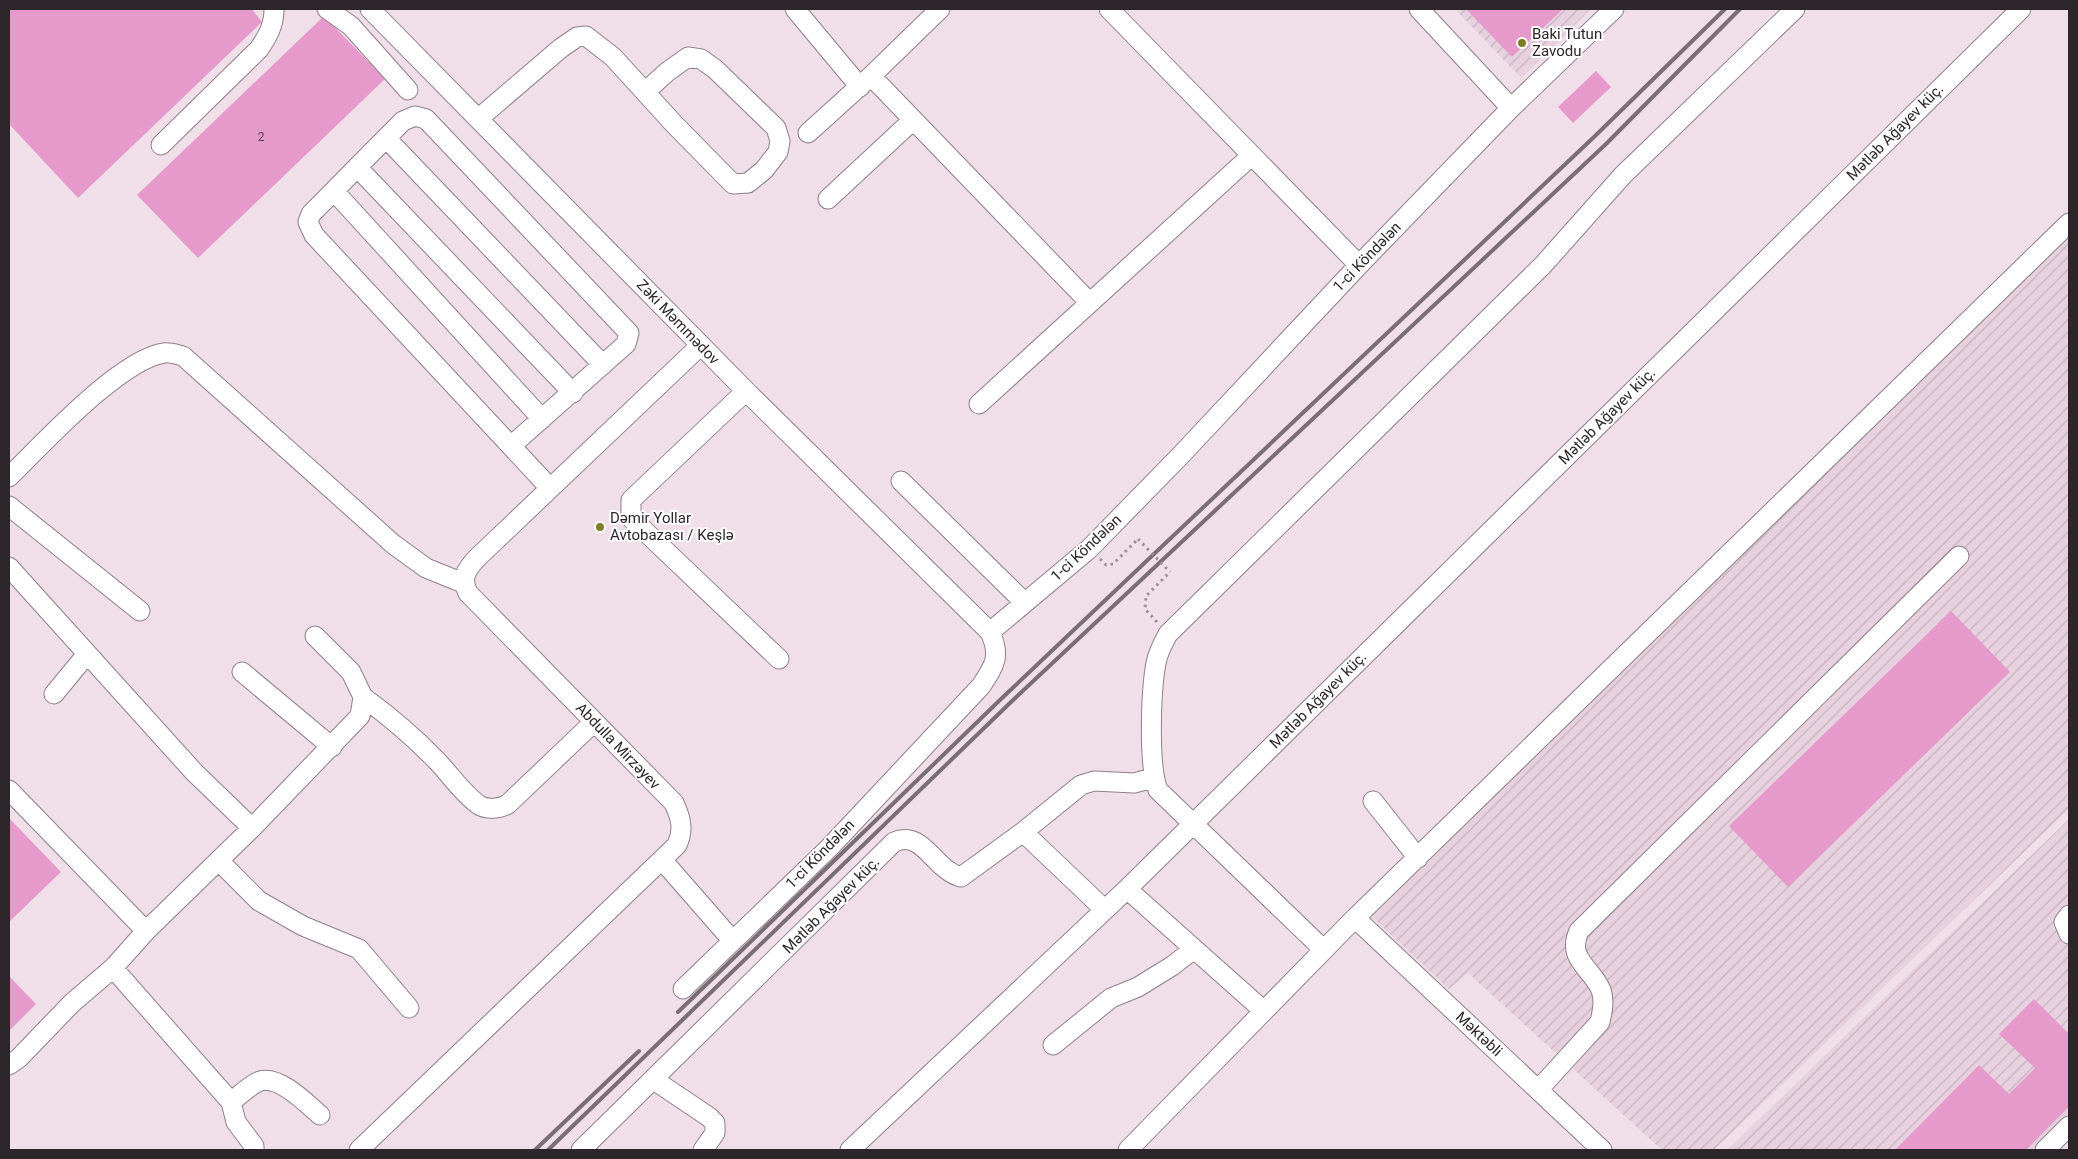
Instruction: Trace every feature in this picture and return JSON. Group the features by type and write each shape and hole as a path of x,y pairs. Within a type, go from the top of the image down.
{"street":[{"path":"161,145 259,49 270,32 274,18 274,9"},
{"path":"327,9 351,26 408,90"},
{"name":"Zəki Məmmədov","path":"370,9 746,391 990,632"},
{"path":"795,9 865,81 913,120 1090,303"},
{"path":"808,132 865,81 940,9"},
{"path":"1109,9 1359,265"},
{"path":"1419,9 1512,108"},
{"name":"1-ci Köndələn","path":"683,989 829,848 981,686 992,669 996,658 995,644 990,632 1089,549 1180,456 1359,265 1512,108 1614,9"},
{"path":"1324,950 1166,800 1158,790 1153,778 1153,687 1156,661 1168,634 1536,272 1623,175 1794,9"},
{"name":"Mətləb Ağayev küç.","path":"850,1150 1128,889 1192,823 2021,9"},
{"path":"478,118 577,37 586,36 614,57 645,92 708,161 733,184 748,183 764,170 778,152 780,142 776,128 715,69 701,58 688,57 667,72 645,92"},
{"path":"511,446 626,344 629,333 426,118 415,116 403,122 386,138 311,214 308,222 314,235 550,488"},
{"path":"828,199 913,120"},
{"path":"386,138 602,365"},
{"path":"980,404 1251,156"},
{"path":"358,167 573,393"},
{"path":"334,191 542,419"},
{"path":"1128,1150 1355,918 2069,223"},
{"path":"9,478 73,414 117,376 140,362 165,353 183,356 393,544 426,568 463,583 466,570 477,558 701,344"},
{"path":"746,391 631,500 631,518 779,659"},
{"path":"901,481 1024,602"},
{"path":"9,506 140,611"},
{"path":"1538,1090 1600,1022 1603,1008 1601,991 1576,954 1574,941 1579,931 1959,556"},
{"path":"9,567 194,772 252,828"},
{"name":"Abdulla Mirzəyev","path":"359,1150 663,860 677,845 681,836 682,823 674,803 468,593 463,583"},
{"path":"315,636 351,672 363,697 397,722 424,747 468,796 480,806 494,808 503,807 508,804 594,722"},
{"path":"54,694 87,654"},
{"path":"242,672 332,747"},
{"path":"9,1065 19,1058 72,1003 114,968 146,931 219,861 332,747 360,716 363,697"},
{"name":"Mətləb Ağayev küç.","path":"581,1150 894,842 903,838 912,839 952,875 961,877 1023,832 1082,785 1094,781 1134,783 1153,778"},
{"path":"9,790 146,931"},
{"path":"1373,801 1418,858"},
{"path":"1023,832 1105,910"},
{"path":"663,860 732,940"},
{"path":"219,861 259,901 303,926 359,949 409,1008"},
{"path":"1128,889 1264,1011"},
{"path":"2069,915 2064,922 2069,934"},
{"name":"Məktəbli","path":"1355,918 1602,1150"},
{"path":"1053,1045 1111,998 1138,987 1172,966 1194,949"},
{"path":"114,968 231,1102 236,1122 254,1146 254,1150"},
{"path":"231,1102 259,1082 269,1079 282,1084 320,1115"},
{"path":"654,1080 709,1116 715,1123 715,1133 703,1150"},
{"path":"2045,1150 2069,1126"}],"path":[{"path":"1113,564 1138,540 1170,572 1146,596 1145,609 1168,634"}],"shaded area":[{"name":"Baki Tutun Zavodu","path":"1455,9 1591,9 1521,78"},
{"path":"2069,233 2069,809 1714,1150 1662,1150 1468,973 1449,989 1372,917"},
{"path":"2069,819 2069,1139 2058,1150 1727,1150"}],"building":[{"path":"9,9 252,9 262,22 78,198 9,124"},
{"path":"1466,9 1563,9 1512,57"},
{"path":"324,16 385,79 198,258 137,195"},
{"path":"1596,71 1611,87 1573,123 1558,107"},
{"path":"1951,611 2010,672 1788,887 1729,826"},
{"path":"9,818 61,872 9,922"},
{"path":"9,976 36,1004 9,1031"},
{"path":"2034,999 2069,1034 2069,1106 2026,1150 1895,1150 1979,1065 2009,1094 2035,1068 1999,1034"}],"railway":[{"path":"678,1012 1001,699 1594,137 1725,9"},
{"path":"548,1150 1011,702 1606,144 1740,9"},
{"path":"535,1150 639,1051"}],"place":[{"name":"Baki Tutun Zavodu","path":"1522,43"},
{"name":"Dəmir Yollar Avtobazası / Keşlə","path":"600,527"}]}
